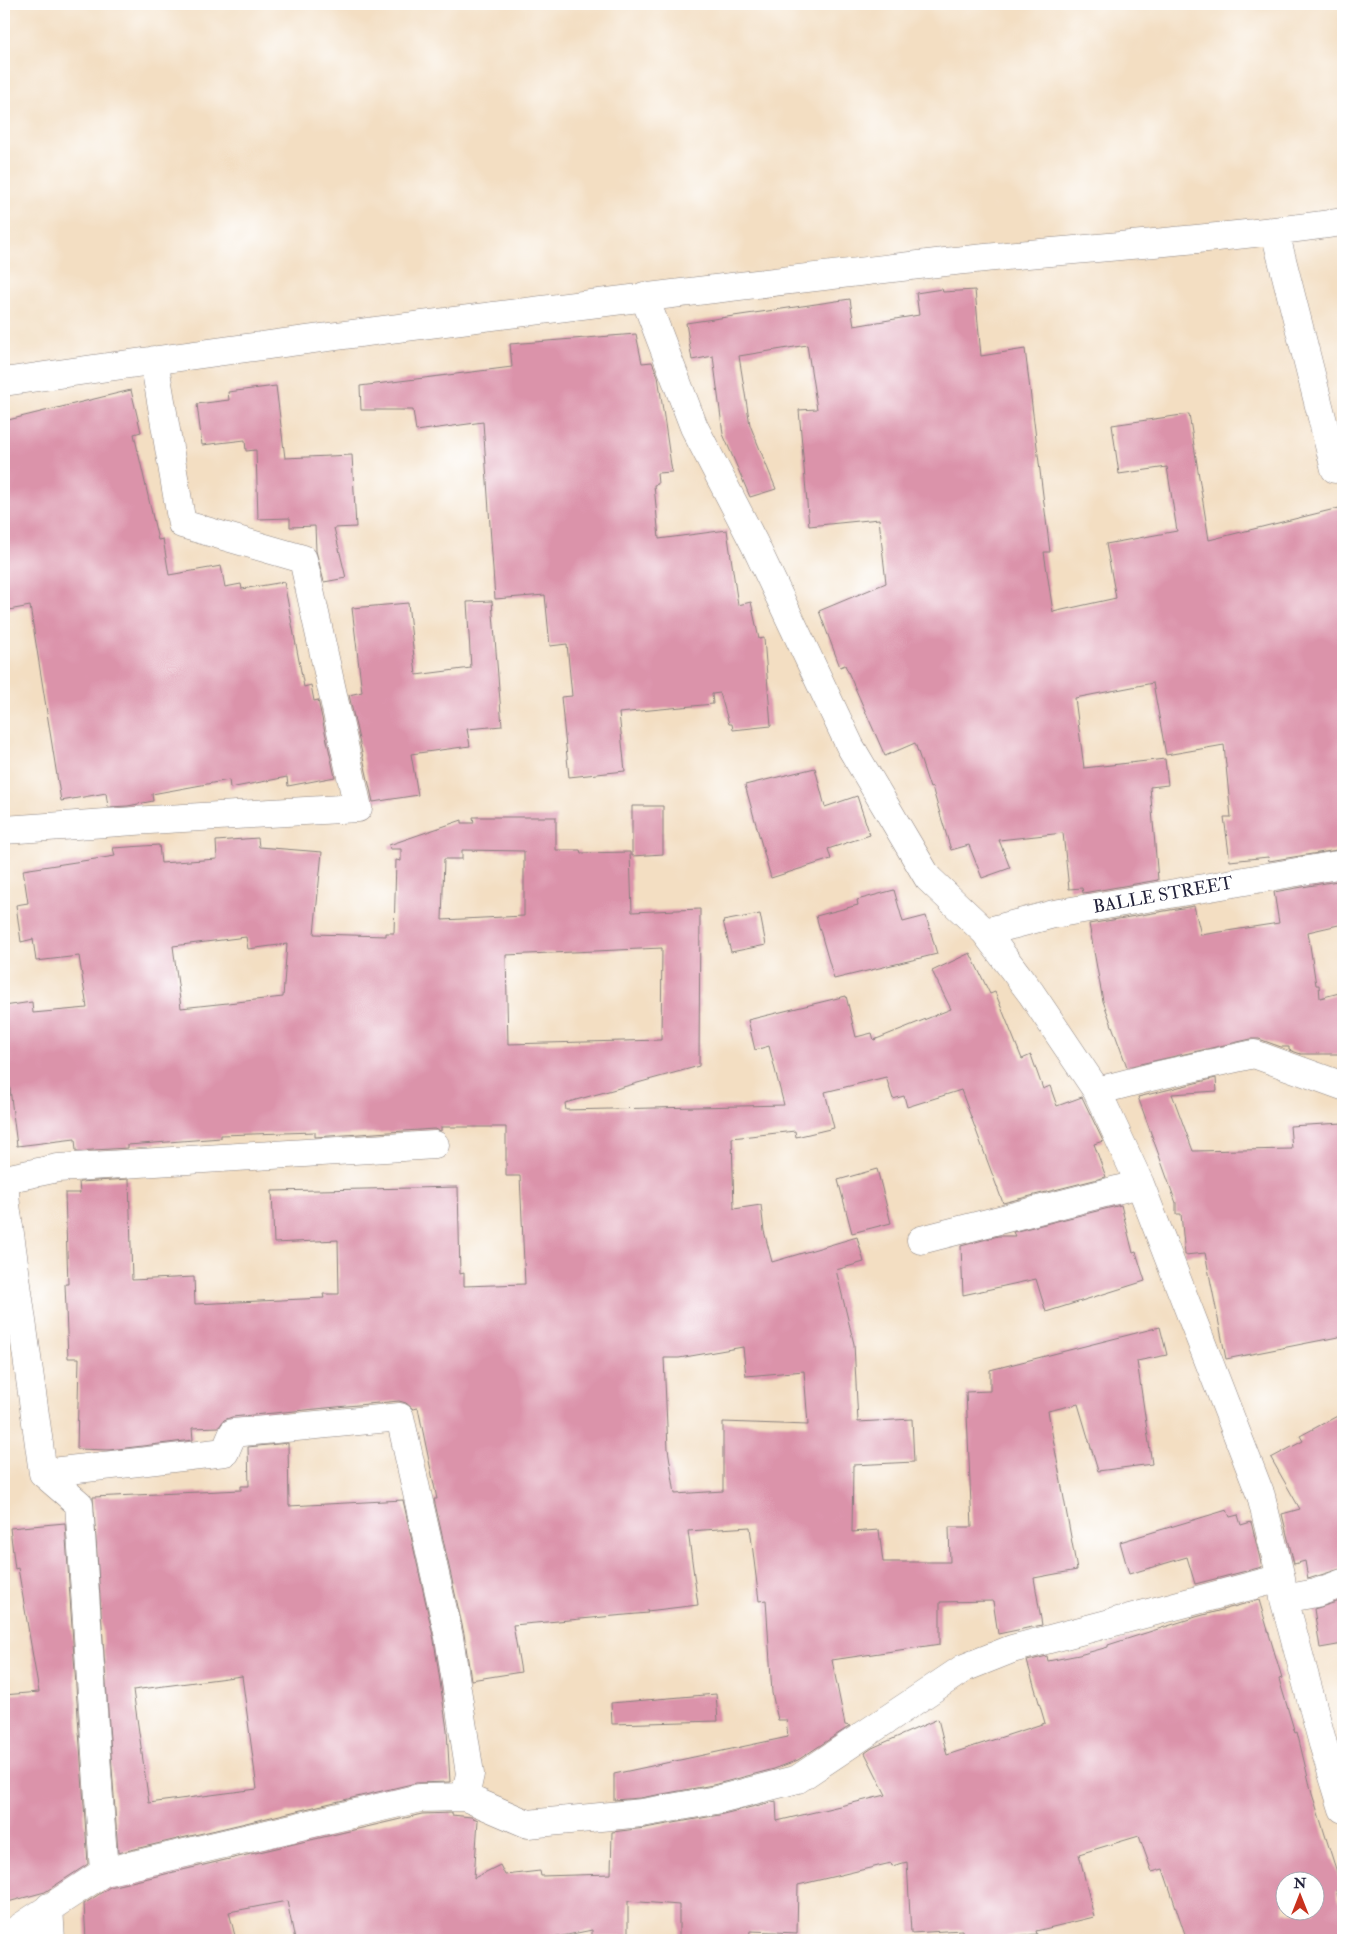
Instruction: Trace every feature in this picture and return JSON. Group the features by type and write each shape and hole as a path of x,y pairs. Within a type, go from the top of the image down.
{"street":[{"path":"4,382 154,360 644,296 1019,254 1275,232 1343,222"},
{"path":"1275,232 1335,469"},
{"path":"644,296 694,427 754,544 850,746 928,878 985,932 1031,994 1097,1091 1140,1184 1261,1496 1282,1589 1323,1744 1343,1809"},
{"path":"4,830 358,808 303,560 182,524 154,360"},
{"name":"BALLE STREET","path":"985,932 1054,914 1343,864"},
{"path":"1097,1091 1254,1054 1343,1086"},
{"path":"104,1872 79,1504 44,1473 6,1206 4,1179 68,1168 435,1145"},
{"path":"921,1240 1140,1184"},
{"path":"44,1473 225,1452 233,1433 400,1418 449,1637 470,1774 465,1797"},
{"path":"4,1938 104,1872 420,1798 465,1797 528,1824 651,1811 716,1800 798,1779 964,1668 1012,1649 1282,1589 1316,1592 1343,1583"},
{"path":"49,1907 51,1940"}],"building":[{"path":"942,289 943,292 975,290 981,356 1025,349 1050,552 1044,552 1053,612 1116,598 1106,544 1177,531 1167,467 1119,474 1112,425 1189,414 1209,540 1339,508 1343,525 1343,849 1269,861 1268,857 1230,861 1224,817 1231,817 1224,745 1166,755 1153,683 1075,698 1084,768 1165,759 1168,785 1150,787 1158,880 1083,893 1082,888 1069,889 1063,833 999,840 1010,868 982,878 969,845 951,850 932,787 930,788 915,743 885,756 845,665 840,667 819,611 886,583 879,519 809,526 799,410 817,409 807,345 739,356 750,425 776,489 750,497 723,434 713,356 692,360 686,323 850,299 854,326 919,315 916,293"},
{"path":"636,334 642,363 652,362 658,376 672,472 657,473 658,484 654,485 659,539 727,530 738,605 751,602 759,639 764,638 771,726 733,730 732,724 729,724 720,693 712,694 713,704 619,713 625,771 569,777 561,697 572,696 567,644 550,646 545,595 495,599 483,422 416,431 413,410 361,410 360,386 512,367 510,344"},
{"path":"276,386 285,458 352,455 356,527 334,528 346,578 324,582 316,551 315,526 290,527 290,518 258,519 256,450 246,451 245,440 202,445 197,404 229,400 228,392"},
{"path":"131,390 141,432 134,434 158,540 163,539 169,575 221,566 225,587 241,584 242,589 284,582 304,687 311,685 314,701 318,700 335,777 288,786 287,777 230,788 229,780 152,794 153,801 128,806 108,807 106,793 61,801 30,606 9,610 4,588 4,421"},
{"path":"492,601 502,726 467,729 470,746 411,754 418,795 373,802 349,695 362,692 352,608 408,603 416,675 471,668 467,602"},
{"path":"815,768 825,807 857,796 870,835 828,849 831,859 771,878 745,785"},
{"path":"632,806 663,806 663,854 632,856"},
{"path":"473,817 556,817 556,850 580,850 581,853 630,852 632,912 700,909 699,1066 565,1103 566,1110 784,1105 769,1046 755,1050 748,1020 846,996 856,1037 872,1033 874,1040 951,1009 932,971 970,953 990,994 995,992 1022,1059 1031,1055 1043,1089 1050,1086 1057,1106 1082,1097 1103,1141 1094,1144 1106,1177 1003,1203 961,1090 907,1107 904,1096 893,1099 886,1077 825,1092 834,1128 796,1137 795,1131 732,1138 734,1209 761,1205 764,1231 772,1262 857,1237 864,1262 836,1270 854,1344 858,1422 912,1419 914,1462 853,1465 852,1532 879,1530 883,1562 950,1562 949,1527 972,1527 966,1392 990,1391 990,1370 1160,1327 1167,1355 1137,1361 1152,1464 1098,1471 1078,1404 1048,1411 1077,1570 1034,1578 1042,1625 998,1634 993,1601 940,1602 940,1644 832,1660 845,1725 850,1726 798,1760 774,1769 713,1785 640,1798 614,1800 614,1774 788,1737 786,1720 778,1720 772,1693 766,1600 759,1601 750,1527 688,1531 698,1605 647,1611 648,1613 513,1625 521,1672 471,1680 464,1634 434,1499 437,1499 418,1408 413,1409 406,1403 399,1401 232,1417 224,1420 219,1427 192,1428 193,1440 109,1450 77,1449 79,1358 68,1358 65,1284 68,1284 65,1193 80,1193 79,1182 129,1179 132,1280 194,1277 195,1304 324,1298 323,1294 339,1294 338,1240 274,1243 272,1191 458,1187 460,1274 464,1273 464,1286 525,1284 520,1176 506,1176 506,1127 441,1127 441,1131 434,1129 315,1137 315,1132 221,1135 221,1138 128,1145 128,1148 76,1151 75,1139 17,1146 4,1040 4,1006 32,1002 33,1013 87,1008 79,956 36,961 33,939 21,942 16,905 28,903 23,870 115,856 113,848 159,845 161,863 217,859 216,841 258,838 259,847 322,852 314,934 386,936 386,933 394,933 396,860 401,861 401,849 390,849 389,845 462,820 462,823 474,823","holes":["462,850 524,851 524,916 442,920 444,859 462,859","246,937 248,949 287,944 283,997 181,1008 173,946","662,948 661,1040 508,1044 506,955","743,1347 746,1376 804,1371 808,1425 723,1422 723,1491 675,1494 668,1449 664,1358 679,1358"]},
{"path":"1343,880 1343,924 1308,932 1316,985 1319,985 1320,998 1343,992 1343,1054 1301,1054 1289,1050 1289,1047 1281,1047 1259,1039 1251,1039 1127,1067 1103,1001 1089,924 1194,906 1201,935 1279,923 1274,892"},
{"path":"894,890 903,922 926,916 937,954 834,979 816,916 858,905 857,900"},
{"path":"760,914 766,945 731,952 723,921"},
{"path":"1216,1078 1217,1091 1172,1094 1193,1151 1292,1149 1290,1126 1343,1123 1343,1336 1226,1359 1205,1253 1185,1255 1181,1214 1176,1214 1176,1203 1138,1097"},
{"path":"877,1169 891,1223 852,1233 838,1180"},
{"path":"1121,1205 1133,1253 1136,1252 1145,1281 1046,1312 1036,1279 963,1295 961,1246 998,1236 1015,1236 1013,1232"},
{"path":"1343,1413 1343,1568 1308,1579 1305,1561 1294,1564 1282,1514 1300,1509 1271,1458 1303,1441 1300,1436"},
{"path":"288,1443 289,1506 403,1500 434,1640 447,1730 450,1782 416,1783 118,1853 93,1497 241,1490 241,1486 249,1486 248,1447","holes":["242,1676 257,1789 149,1803 133,1690"]},
{"path":"1227,1510 1230,1517 1238,1515 1241,1525 1251,1522 1262,1567 1195,1584 1187,1557 1129,1574 1120,1542"},
{"path":"65,1523 88,1864 45,1892 4,1903 4,1695 39,1692 18,1568 15,1569 10,1528"},
{"path":"1259,1600 1282,1678 1279,1679 1295,1733 1297,1732 1312,1794 1342,1888 1336,1890 1343,1913 1343,1940 1187,1940 1163,1869 1152,1872 1139,1836 1079,1854 1094,1917 1036,1931 1037,1934 963,1940 962,1930 911,1933 907,1862 892,1866 891,1863 798,1885 797,1933 750,1931 749,1940 679,1940 679,1905 628,1901 628,1937 592,1937 592,1930 543,1940 295,1940 287,1901 229,1912 236,1940 86,1940 84,1904 110,1887 422,1814 452,1813 452,1815 471,1817 478,1820 474,1878 500,1865 505,1875 540,1871 541,1876 611,1874 612,1832 719,1815 776,1801 777,1821 886,1795 865,1753 872,1748 938,1719 947,1755 1045,1723 1027,1661 1047,1656 1048,1661 1079,1655 1108,1647 1108,1645 1196,1617"},
{"path":"1343,1600 1343,1644 1320,1648 1314,1609"},
{"path":"716,1694 718,1721 612,1724 611,1703"}]}
